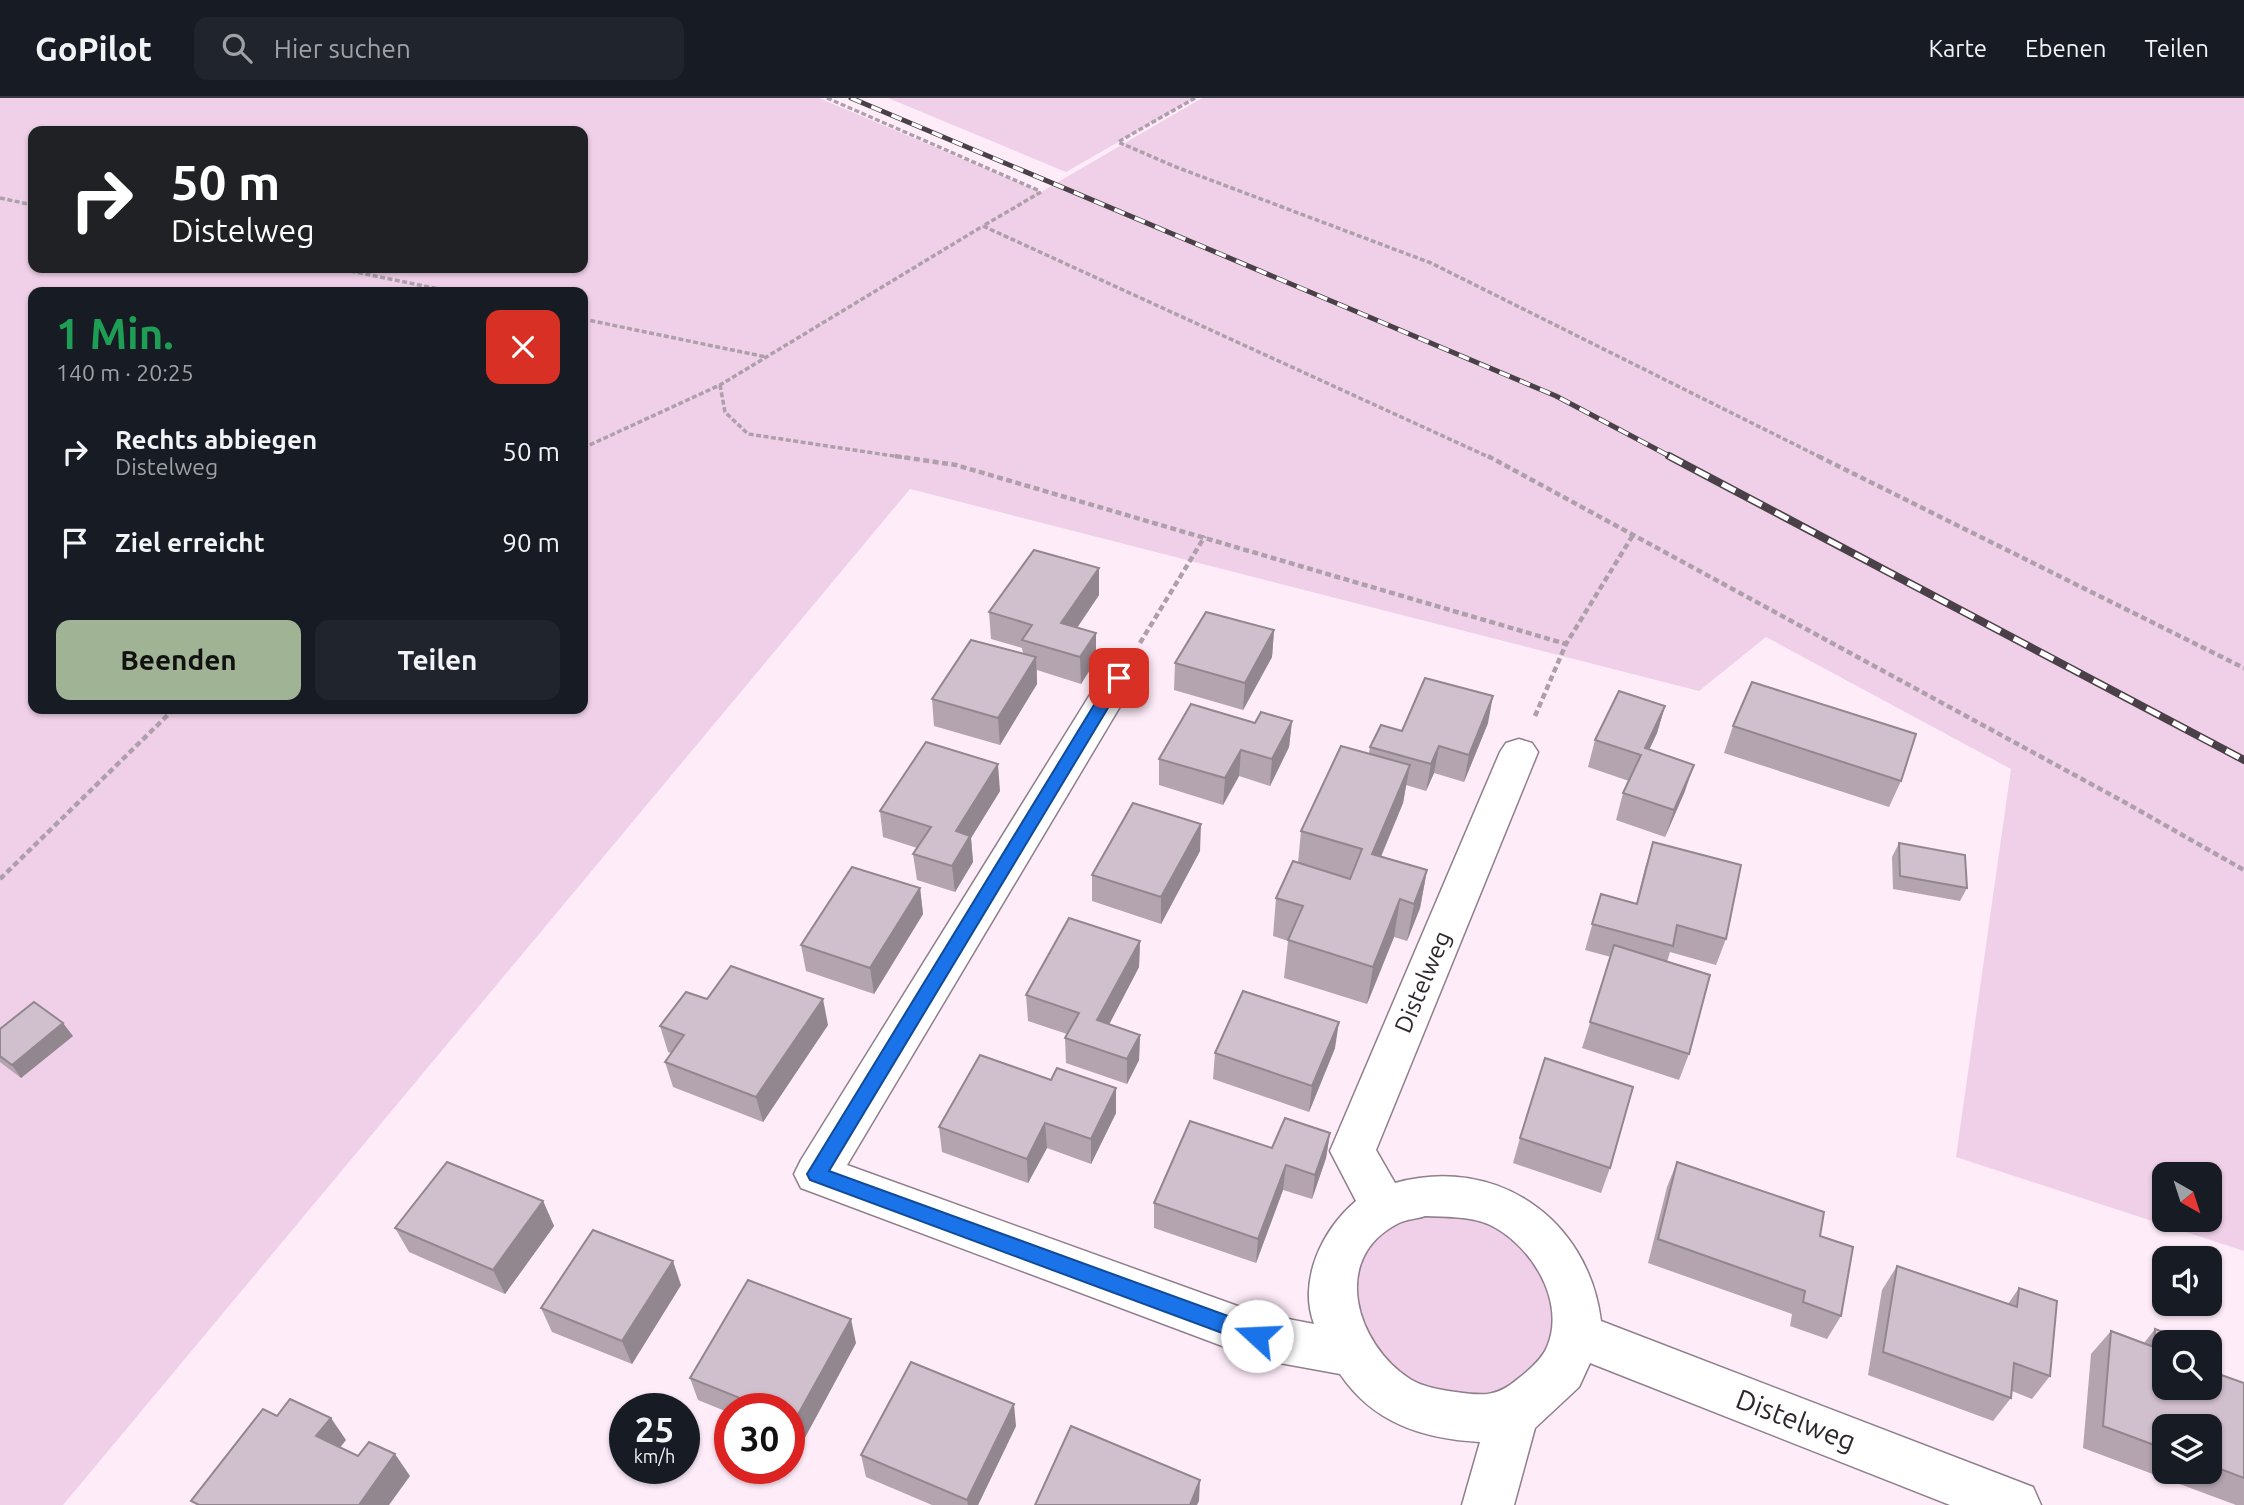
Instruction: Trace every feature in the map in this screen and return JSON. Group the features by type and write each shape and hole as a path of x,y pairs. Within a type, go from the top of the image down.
{"street":[{"path":"1119,678 817,1174 1257,1336 1354,1354"},
{"name":"Distelweg","path":"1384,1208 1353,1151 1519,752"},
{"path":"1425,1196 1469,1198 1511,1214 1550,1246 1574,1289 1577,1335 1559,1377 1514,1413 1477,1419 1427,1412 1383,1389 1354,1354 1334,1311 1335,1268 1353,1233 1384,1208 1425,1196"},
{"name":"Distelweg","path":"1577,1335 2015,1505"},
{"path":"1488,1505 1514,1413"}],"path":[{"path":"588,446 720,385 1041,192 827,98"},
{"path":"1195,98 1118,142 1176,167 1431,263 2244,668"},
{"path":"0,198 28,204"},
{"path":"983,226 1483,454 2114,796 2244,870"},
{"path":"361,273 429,287"},
{"path":"588,320 767,357"},
{"path":"720,385 725,412 748,434 956,465 1566,644"},
{"path":"1519,752 1566,644 1633,535"},
{"path":"1119,678 1205,536"},
{"path":"0,878 169,714"}],"shaded area":[{"path":"0,98 819,98 1041,192 1202,98 2244,98 2244,1251 2186,1232 2222,1232 2222,1162 2152,1162 2152,1221 1956,1157 2011,769 1766,637 1699,691 910,489 63,1505 0,1505"},
{"path":"888,98 1195,98 1066,172"},
{"path":"1384,1208 1511,1214 1577,1335 1514,1413 1383,1389 1335,1268"}],"building":[{"path":"1034,550 1099,568 1061,623 1096,633 1080,657 1022,640 1032,625 989,612"},
{"path":"1206,612 1274,630 1245,683 1175,663"},
{"path":"971,640 1036,657 998,718 932,699"},
{"path":"1425,678 1493,696 1469,755 1439,746 1431,764 1370,747 1381,725 1402,731"},
{"path":"1752,682 1916,734 1901,781 1733,726"},
{"path":"1619,691 1665,706 1645,748 1694,765 1674,810 1623,793 1641,755 1595,740"},
{"path":"1191,704 1255,723 1261,712 1292,721 1272,759 1241,750 1225,778 1159,759"},
{"path":"926,742 998,764 956,831 970,836 952,866 913,854 931,827 880,811"},
{"path":"1341,746 1410,765 1372,854 1427,870 1414,904 1400,899 1373,967 1288,940 1303,906 1276,898 1293,861 1350,879 1362,849 1301,831"},
{"path":"1133,803 1201,824 1161,897 1092,875"},
{"path":"1653,842 1741,865 1726,939 1677,925 1673,946 1592,924 1601,894 1637,904"},
{"path":"1899,843 1965,855 1967,888 1900,876"},
{"path":"852,867 920,888 870,968 801,945"},
{"path":"1069,918 1140,941 1097,1020 1140,1035 1127,1059 1065,1038 1079,1013 1026,995"},
{"path":"1614,945 1710,975 1689,1054 1590,1022"},
{"path":"731,966 823,999 756,1097 665,1062 684,1035 660,1026 686,992 707,999"},
{"path":"1243,991 1339,1022 1312,1086 1215,1053"},
{"path":"34,1002 63,1023 12,1065 0,1056 0,1029"},
{"path":"980,1055 1051,1080 1057,1068 1116,1088 1091,1139 1045,1123 1027,1159 939,1127"},
{"path":"1545,1058 1633,1087 1610,1168 1520,1138"},
{"path":"1285,1118 1330,1133 1315,1175 1286,1165 1258,1239 1154,1203 1190,1121 1272,1148"},
{"path":"447,1162 543,1201 493,1270 395,1228"},
{"path":"1677,1162 1824,1212 1820,1236 1853,1247 1841,1316 1803,1302 1805,1291 1658,1239"},
{"path":"593,1230 673,1261 622,1341 541,1308"},
{"path":"1897,1266 2017,1307 2019,1288 2057,1301 2050,1376 2014,1363 2011,1398 1883,1352"},
{"path":"748,1280 851,1319 805,1402 805,1393 727,1393 690,1378"},
{"path":"2111,1331 2152,1346 2152,1400 2222,1400 2222,1375 2244,1383 2244,1478 2222,1470 2222,1414 2152,1414 2152,1444 2103,1426"},
{"path":"911,1362 1014,1404 967,1500 861,1455"},
{"path":"290,1399 331,1418 316,1436 358,1456 369,1442 395,1454 359,1505 199,1505 191,1501 263,1409 277,1416"},
{"path":"1071,1426 1200,1480 1190,1505 1035,1505"}],"railway":[{"path":"851,98 1556,396 1673,458"},
{"path":"1669,456 2244,760"}],"route":[{"path":"1119,678 817,1174 1257,1336"}]}
